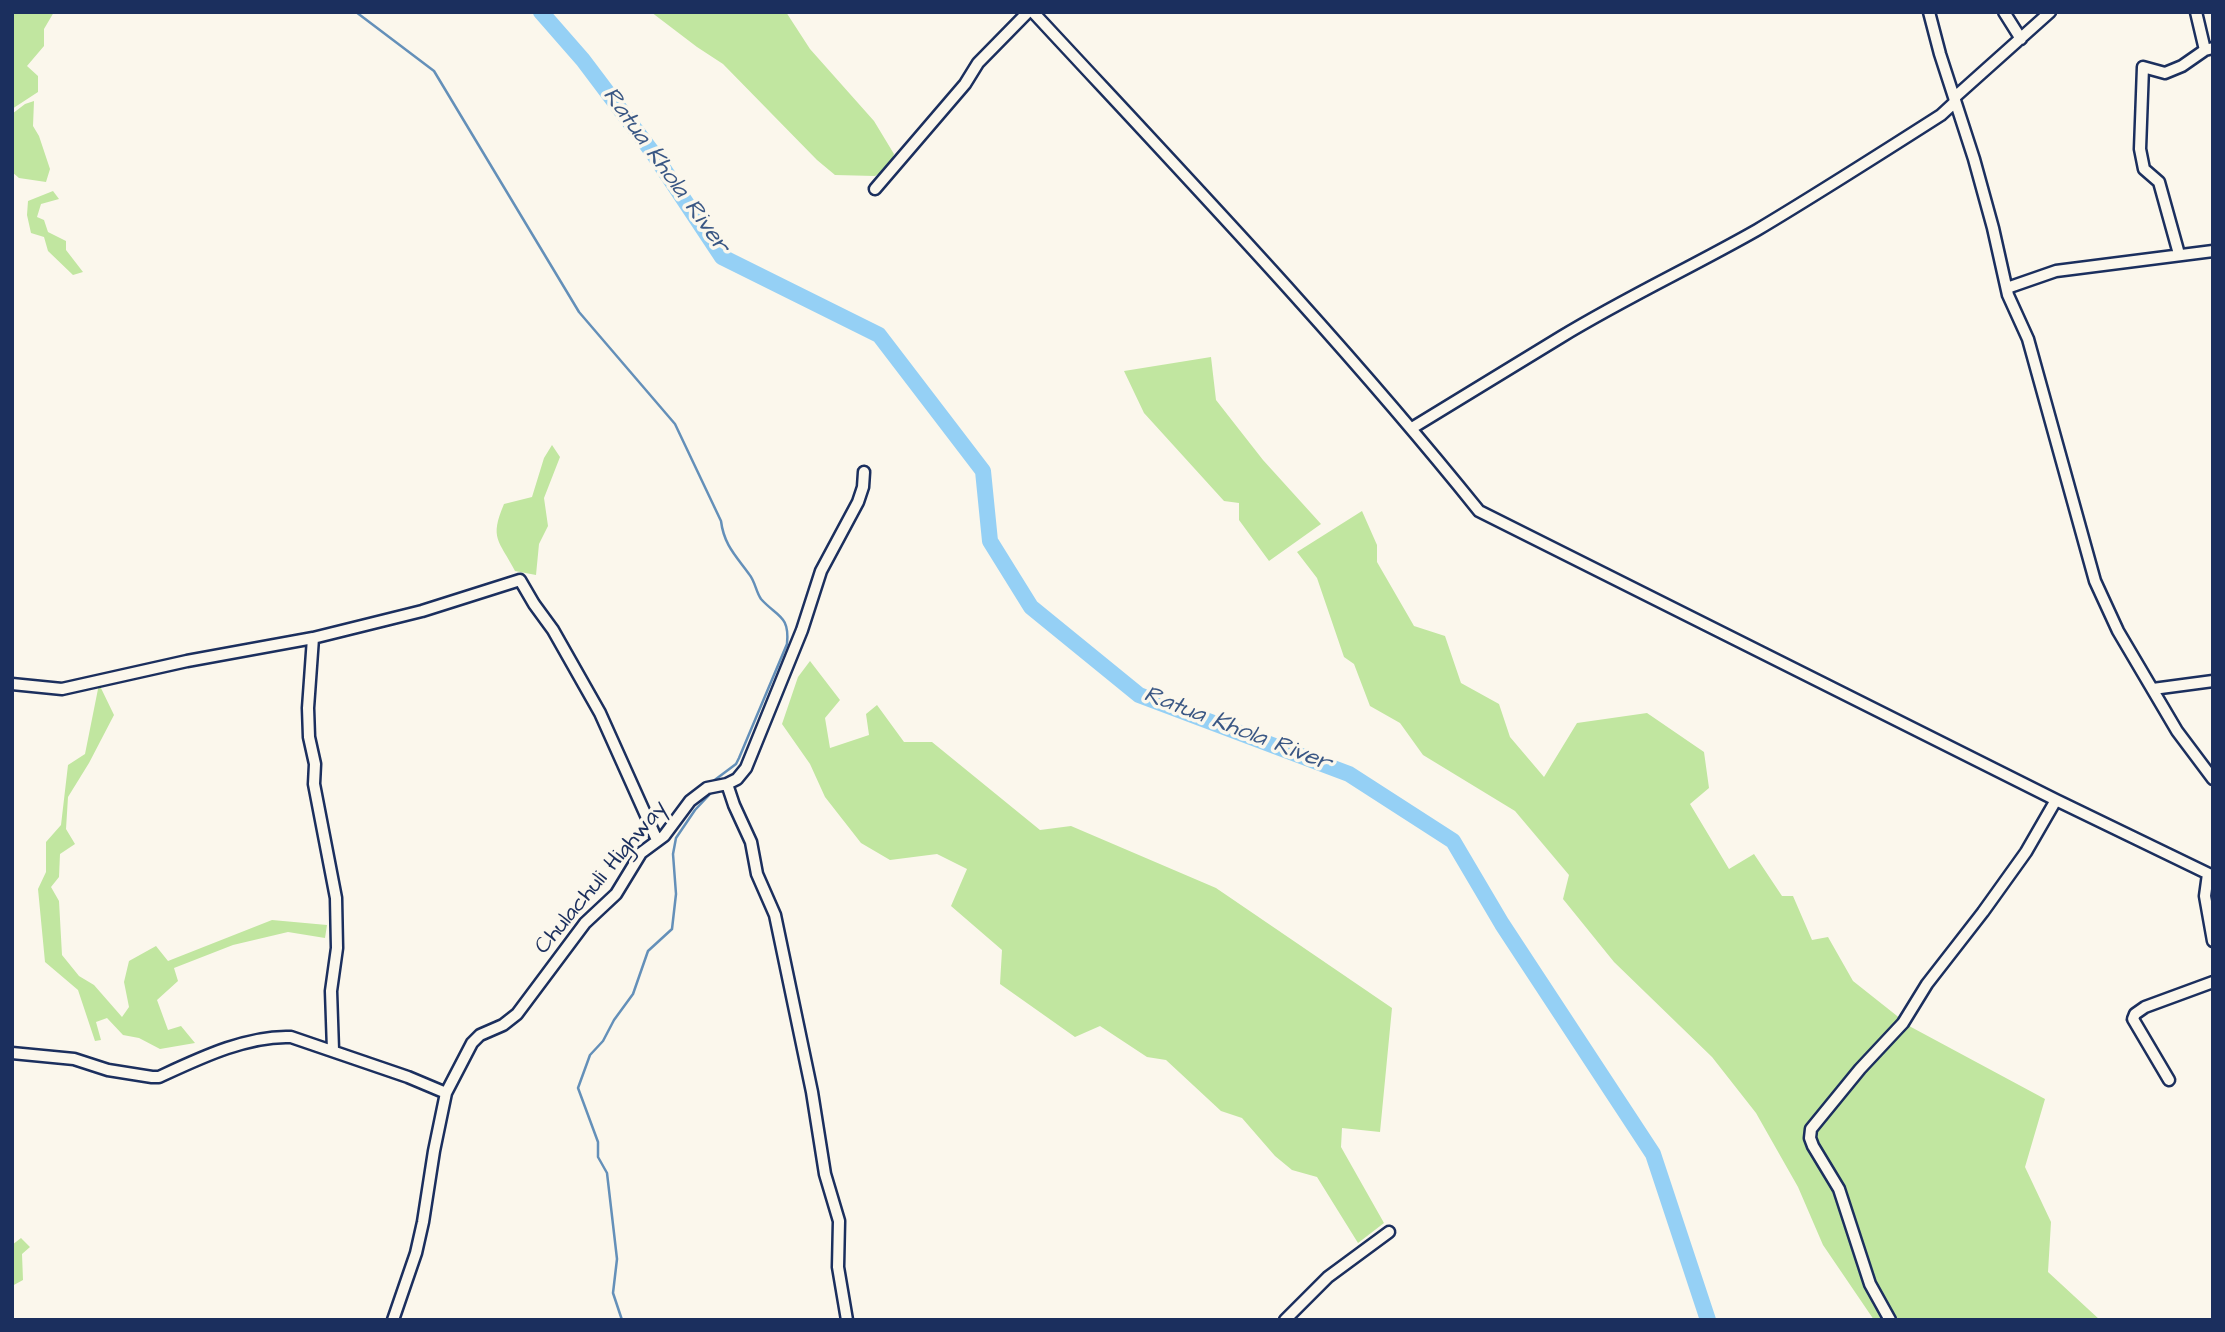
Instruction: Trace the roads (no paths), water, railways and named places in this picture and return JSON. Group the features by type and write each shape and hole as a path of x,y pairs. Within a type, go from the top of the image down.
{"street":[{"path":"875,189 965,84 978,63 1028,12"},
{"path":"1033,12 1313,314 1412,428 1479,511 2211,875 2205,896 2213,940"},
{"path":"1929,12 1993,228 2014,312 2028,339 2095,581 2118,631 2177,731 2213,779"},
{"path":"2004,12 2021,39"},
{"path":"1412,428 1562,337 1825,189 1941,114 1954,103 1955,97 2050,12"},
{"path":"2179,254 2159,182 2144,169 2140,149 2143,67 2165,73 2209,49 2196,12"},
{"path":"2007,288 2056,271 2213,251"},
{"name":"Chulachuli Highway","path":"393,1320 416,1252 446,1093 472,1043 480,1035 502,1025 517,1014 585,923 616,894 641,853 664,836 690,801 708,788 737,779 746,768 802,630 821,571 858,502 864,472"},
{"path":"12,684 62,689 187,661 313,638 422,611 520,580 559,639 600,713 657,840"},
{"path":"313,638 308,708 309,737 315,764 314,783 336,898 337,948 331,991 333,1050"},
{"path":"2153,689 2213,681"},
{"path":"727,784 751,842 757,874 775,915 812,1092 825,1174 839,1221 838,1267 847,1320"},
{"path":"1890,1320 1870,1284 1839,1189 1813,1146 1811,1129 1830,1103 1903,1023 1927,984 2026,852 2056,800"},
{"path":"2169,1080 2133,1018 2145,1007 2213,982"},
{"path":"12,1053 74,1059 108,1070 159,1077 200,1058 278,1036 291,1037 446,1093"},
{"path":"1285,1320 1328,1277 1389,1232"}],"waterway":[{"path":"356,12 434,71 579,312 675,424 721,521 728,544 751,577 761,599 784,622 787,644 739,758 736,764 712,782"},
{"name":"Ratua Khola River","path":"541,12 583,60 653,153 722,257 879,335 983,471 990,541 1031,607 1139,695 1349,774 1453,841 1502,924 1653,1154 1708,1320"},
{"path":"622,1320 613,1293 617,1259 607,1173 598,1157 598,1142 578,1088 590,1055 603,1041 633,994 648,951 672,929 676,894 673,854 676,838 695,810 711,793"}]}
